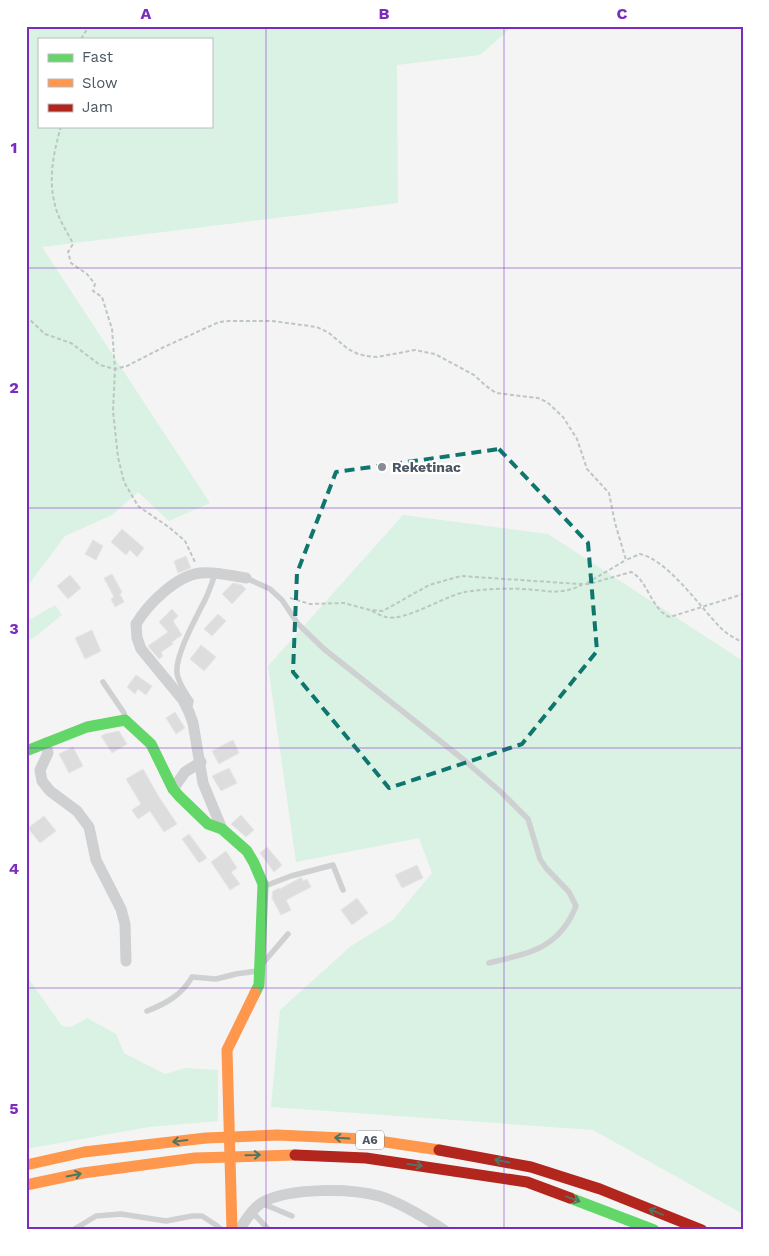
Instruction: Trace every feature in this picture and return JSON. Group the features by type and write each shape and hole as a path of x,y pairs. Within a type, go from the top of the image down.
{"main road":[{"path":"26,751 87,727 125,720 151,744 173,789 208,824 222,829 247,851 254,863 262,886 259,986 227,1050 230,1103 232,1230"},
{"name":"A6","path":"26,1165 84,1152 206,1138 277,1135 365,1139 450,1151 531,1167 600,1190 702,1230"},
{"name":"A6","path":"26,1185 83,1173 195,1158 281,1154 366,1158 527,1182 654,1230"}],"street":[{"path":"222,829 203,783 201,762 189,712 183,700 141,649 137,638 136,624 164,592 178,581 201,573 246,578"},
{"path":"46,743 48,753 40,770 42,781 50,791 76,810 89,827 96,860 121,909 125,924 126,961"},
{"path":"173,789 185,772 201,762"},
{"path":"239,1230 261,1203 292,1193 338,1191 379,1196 422,1216 444,1230"}],"lane":[{"path":"189,712 191,701 181,685 177,672 190,630 206,599 215,574"},
{"path":"246,578 270,589 282,600 298,624 324,649 464,760 501,792 528,819 540,859 569,892 576,906 570,921 555,939 530,953 489,963"},
{"path":"103,682 124,713 125,720"},
{"path":"262,886 291,876 334,866 343,890"},
{"path":"147,1011 170,1001 187,985 192,977 216,979 260,969 288,934"},
{"path":"261,1203 292,1216"},
{"path":"252,1212 269,1230"},
{"path":"73,1230 96,1216 121,1214 166,1221 202,1216 222,1230"}],"path":[{"path":"82,38 89,26"},
{"path":"60,128 52,158 52,194 58,213 73,244 68,252 71,263 87,274 95,284 93,292 102,297 112,329 114,369 113,411 118,457 124,482 138,506 185,541 201,573"},
{"path":"26,316 45,334 71,343 100,364 114,369 127,366 213,325 230,321 272,321 317,326 330,333 348,349 367,356 377,357 415,350 435,354 474,375 496,392 538,398 547,402 563,417 577,439 588,469 609,493 615,523 626,560"},
{"path":"370,610 383,611 428,586 461,576 585,584 640,554 664,567 720,627 743,643"},
{"path":"287,596 310,604 344,603 370,610 386,617 393,617 404,615 449,596 465,592 523,589 552,593 570,590 585,584 633,572 662,613 670,617 743,594"}],"highlighted area":[{"path":"499,449 588,543 597,651 522,744 389,788 293,672 297,573 336,472"}],"green space":[{"path":"26,26 513,26 480,55 397,65 398,203 42,247 210,503 169,521 138,492 112,515 65,536 26,588"},
{"path":"403,515 548,534 743,661 743,1214 593,1130 271,1107 280,1010 351,946 393,920 432,873 419,838 296,862 268,666"},
{"path":"55,605 62,615 26,642 26,617 31,619"},
{"path":"26,975 62,1026 71,1027 87,1018 116,1034 124,1053 165,1074 185,1068 218,1070 218,1121 149,1127 26,1149"}],"building":[{"path":"122,529 144,548 137,557 130,550 126,555 111,542"},
{"path":"93,540 103,546 96,560 85,554"},
{"path":"186,556 191,568 178,573 174,561"},
{"path":"112,574 122,592 120,594 124,602 115,607 111,599 114,597 104,578"},
{"path":"70,575 81,588 68,599 57,586"},
{"path":"233,583 242,585 246,589 232,604 222,594"},
{"path":"172,609 178,616 173,621 182,635 161,652 163,656 159,659 148,646 168,632 159,622"},
{"path":"218,614 226,621 212,636 204,629"},
{"path":"92,630 101,651 85,659 75,638"},
{"path":"201,645 216,657 204,671 190,659"},
{"path":"136,675 152,686 146,695 138,689 135,694 127,687"},
{"path":"175,712 185,728 176,734 166,718"},
{"path":"119,731 127,744 112,753 101,736"},
{"path":"233,740 239,753 219,764 212,751"},
{"path":"73,747 83,766 69,773 59,754"},
{"path":"229,768 237,783 221,791 212,776"},
{"path":"143,769 177,824 164,832 150,811 138,819 132,810 141,804 126,779"},
{"path":"241,815 254,830 246,837 231,824"},
{"path":"44,816 56,831 40,843 28,828"},
{"path":"189,834 207,858 199,863 182,839"},
{"path":"267,847 282,865 274,872 260,853"},
{"path":"226,851 237,868 231,872 240,884 230,890 211,862"},
{"path":"417,865 423,878 402,888 395,875"},
{"path":"300,878 303,881 307,879 311,887 286,900 291,910 281,915 272,898 273,891"},
{"path":"357,898 368,913 352,925 341,910"}],"traffic: fast":[{"path":"26,751 87,727 125,720 151,744 173,789 208,824 222,829 247,851 263,884 259,985 255,993"},
{"path":"570,1198 654,1230"}],"traffic: slow":[{"path":"232,1230 227,1050 255,993"},
{"path":"26,1165 84,1152 206,1138 277,1135 365,1139 439,1150"},
{"path":"26,1185 83,1173 195,1158 295,1155"}],"traffic: jam":[{"path":"439,1150 531,1167 600,1189 702,1230"},
{"path":"295,1155 366,1158 527,1182 570,1198"}],"place":[{"name":"Reketinac","path":"382,467"}]}
